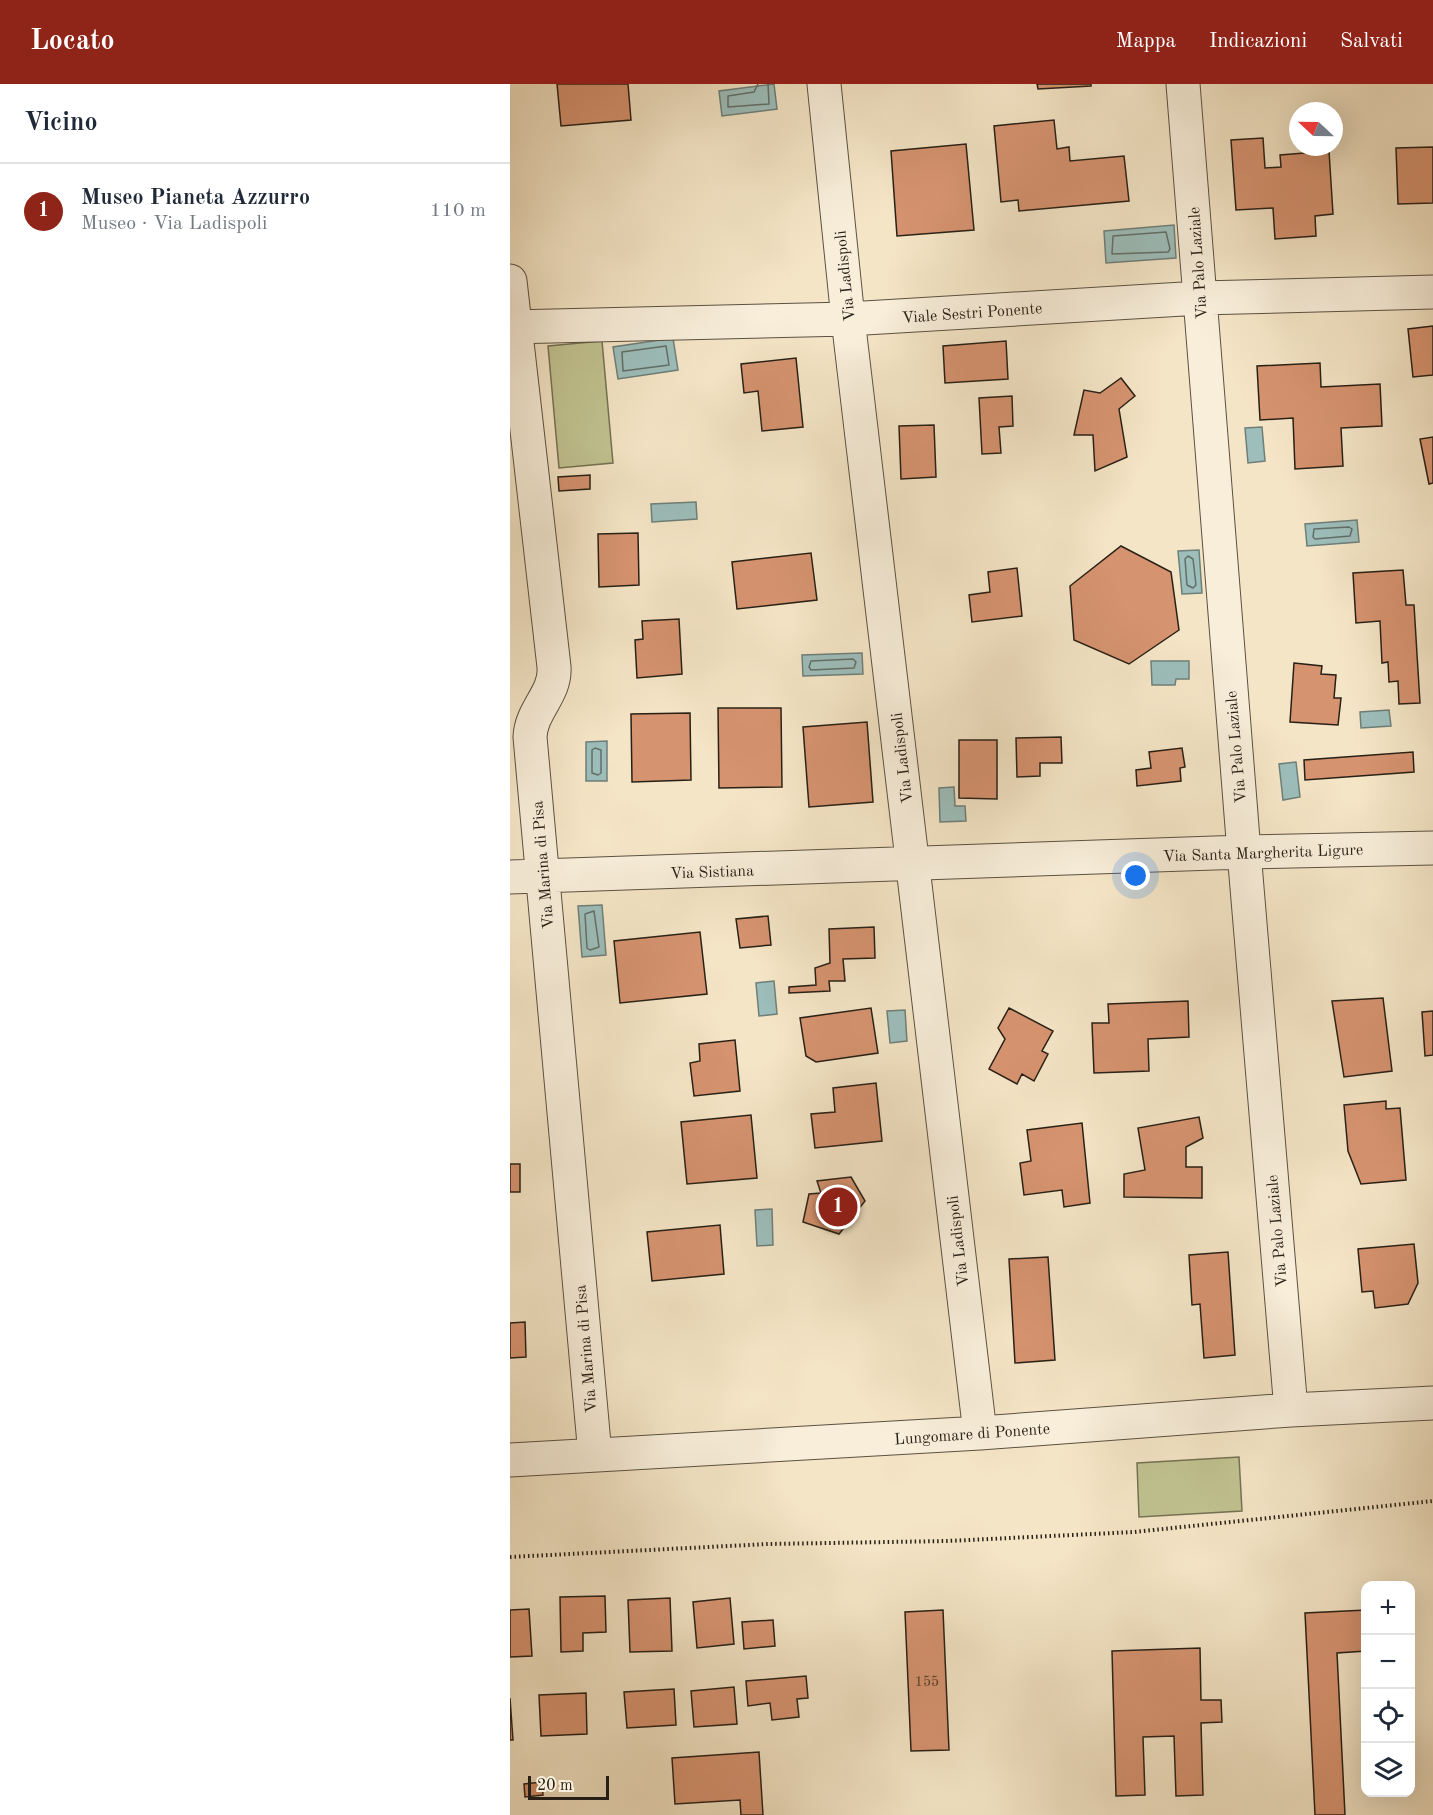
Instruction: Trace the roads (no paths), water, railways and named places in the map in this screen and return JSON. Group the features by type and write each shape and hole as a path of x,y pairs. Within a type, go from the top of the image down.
{"street":[{"name":"Via Ladispoli","path":"824,84 848,319 980,1433"},
{"name":"Via Palo Laziale","path":"1183,84 1291,1410"},
{"name":"Via Marina di Pisa","path":"510,281 513,327 554,673 549,693 533,719 530,737 595,1455"},
{"name":"Viale Sestri Ponente","path":"513,327 848,319 1200,298 1433,292"},
{"name":"Via Santa Margherita Ligure","path":"913,865 1244,852 1433,848"},
{"name":"Via Sistiana","path":"510,877 913,865"},
{"name":"Lungomare di Ponente","path":"510,1460 980,1433 1291,1410 1433,1404"}],"water":[{"path":"774,84 777,109 722,116 719,91"},
{"path":"1174,225 1176,258 1106,263 1104,231"},
{"path":"673,338 678,370 618,379 613,347"},
{"path":"1262,427 1265,461 1248,463 1245,428"},
{"path":"696,502 697,519 652,522 651,504"},
{"path":"1357,520 1359,542 1307,546 1305,524"},
{"path":"1199,550 1202,593 1182,594 1178,551"},
{"path":"862,653 863,674 803,676 802,655"},
{"path":"1151,661 1189,661 1189,679 1176,679 1175,685 1152,685"},
{"path":"1389,710 1391,726 1361,728 1360,712"},
{"path":"607,741 607,781 586,781 586,742"},
{"path":"1296,762 1300,797 1283,800 1279,764"},
{"path":"954,787 955,806 965,806 966,821 940,822 939,788"},
{"path":"602,905 606,955 582,957 578,906"},
{"path":"774,981 777,1014 759,1016 756,983"},
{"path":"905,1010 907,1041 890,1043 887,1011"},
{"path":"772,1209 773,1245 757,1246 755,1210"}],"place":[{"name":"Museo Pianeta Azzurro","path":"838,1207"}]}
